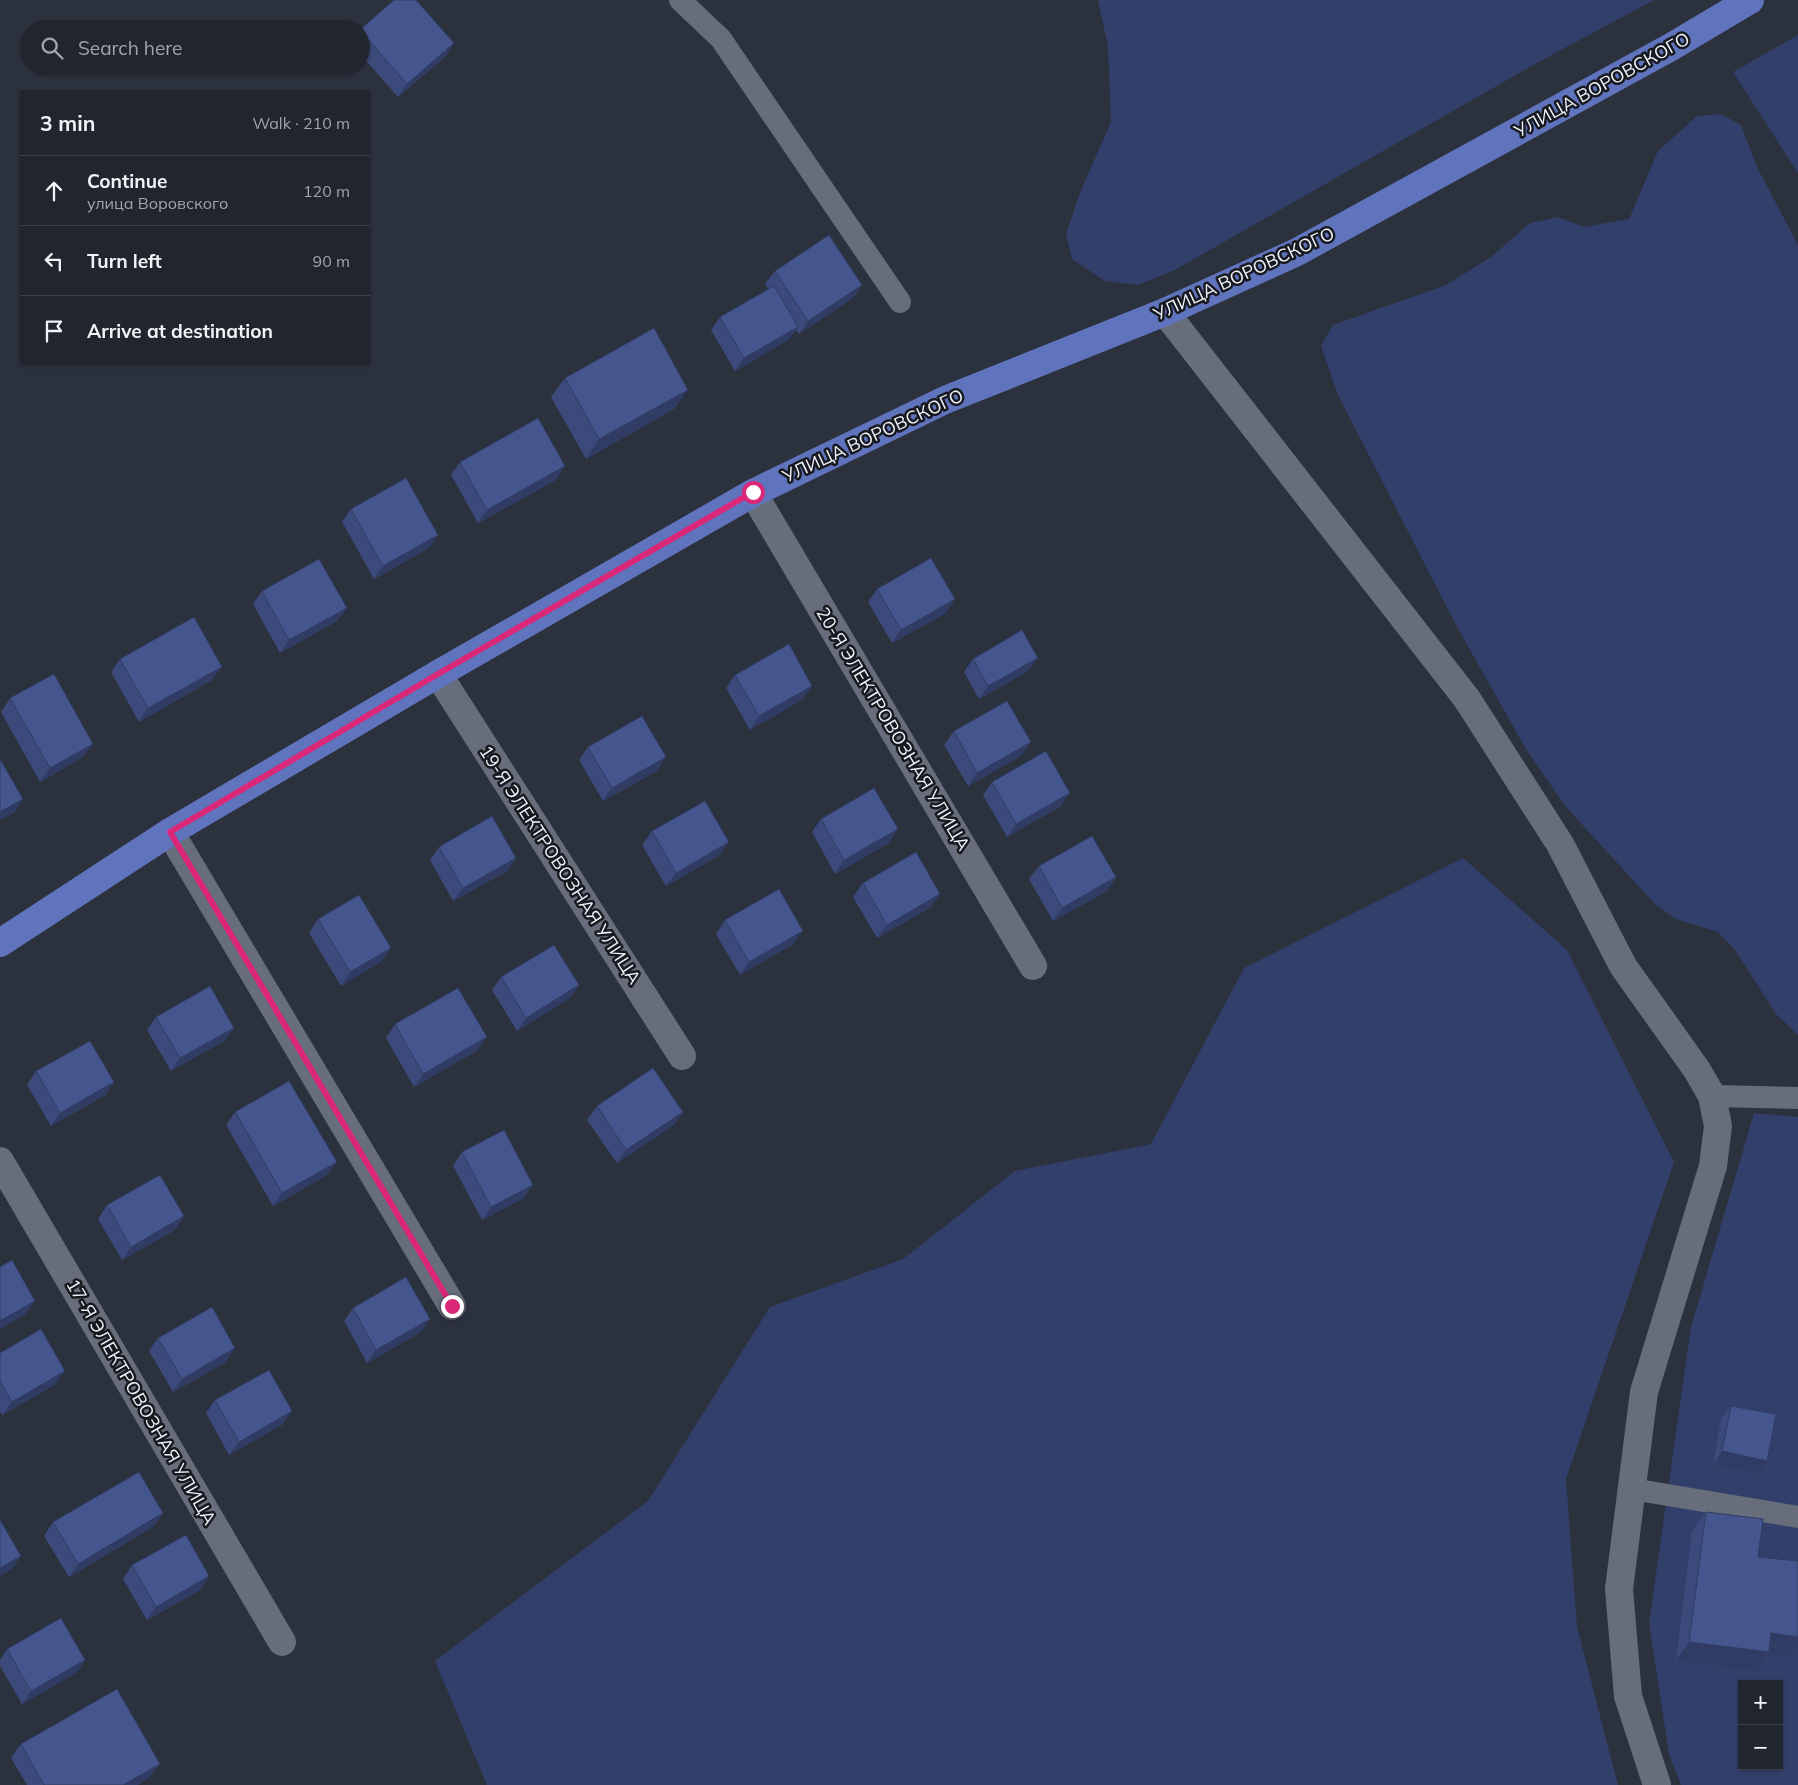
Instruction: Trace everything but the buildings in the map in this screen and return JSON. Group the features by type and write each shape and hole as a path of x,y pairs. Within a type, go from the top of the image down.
{"main road":[{"name":"УЛИЦА ВОРОВСКОГО","path":"0,943 170,832 753,492 944,400 1165,312 1297,252 1671,48 1750,0"}],"street":[{"path":"1165,312 1466,700 1560,844 1623,966 1697,1070 1712,1096 1718,1126 1713,1166 1644,1392 1619,1589 1628,1696 1657,1785"},
{"name":"20-Я ЭЛЕКТРОВОЗНАЯ УЛИЦА","path":"753,492 1033,966"},
{"name":"19-Я ЭЛЕКТРОВОЗНАЯ УЛИЦА","path":"438,674 682,1056"},
{"path":"170,832 452,1306"},
{"name":"17-Я ЭЛЕКТРОВОЗНАЯ УЛИЦА","path":"0,1162 282,1642"}],"lane":[{"path":"680,0 721,38 900,302"},
{"path":"1712,1096 1798,1098"},
{"path":"1632,1489 1798,1517"}],"shaded area":[{"path":"1098,0 1654,0 1537,63 1175,270 1138,285 1105,281 1072,259 1066,234 1081,190 1111,122 1108,46"},
{"path":"1798,35 1798,173 1733,72"},
{"path":"1721,114 1741,125 1758,169 1798,245 1798,1035 1776,1014 1735,950 1718,932 1676,919 1655,904 1565,806 1526,749 1457,627 1338,395 1321,346 1333,325 1446,285 1491,257 1530,223 1558,217 1584,227 1629,219 1658,151 1697,116"},
{"path":"1463,858 1567,950 1674,1162 1566,1479 1577,1627 1618,1785 487,1785 435,1661 648,1501 770,1307 903,1259 1015,1171 1151,1144 1244,968"},
{"path":"1754,1113 1798,1117 1798,1785 1681,1785 1669,1754 1649,1623 1691,1327"}],"route":[{"path":"452,1306 170,832 753,492"}]}
